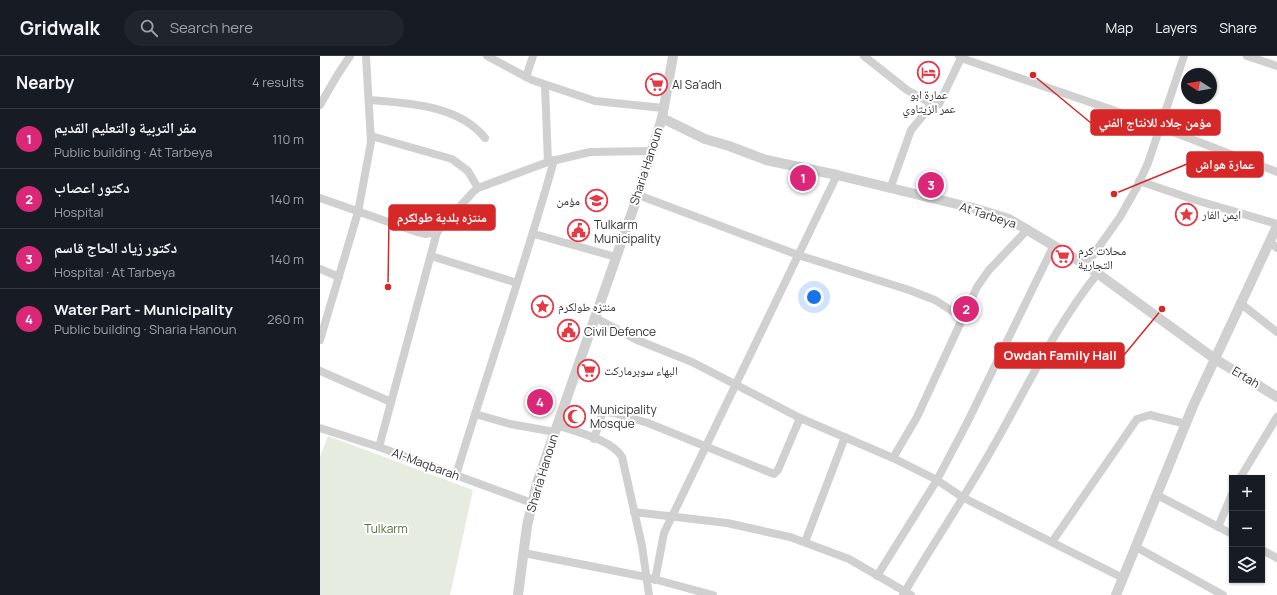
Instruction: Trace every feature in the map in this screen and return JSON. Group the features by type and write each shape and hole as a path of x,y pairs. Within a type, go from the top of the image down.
{"street":[{"path":"320,105 350,56"},
{"path":"320,340 358,212 371,142 366,56"},
{"path":"487,56 545,86 595,101 662,113"},
{"path":"526,77 533,56"},
{"name":"Sharia Hanoun","path":"518,595 526,526 532,503 594,317 638,195 662,113 673,56"},
{"path":"864,56 907,90 930,104 939,104 960,57 1160,126 1277,172"},
{"path":"1086,265 1120,217 1140,181 1184,56"},
{"path":"1247,56 1277,66"},
{"path":"456,475 534,234 551,161 545,86"},
{"path":"369,100 406,103 458,116 478,129 485,138"},
{"path":"890,189 911,130 926,112 930,104"},
{"name":"At Tarbeya","path":"662,113 705,139 730,146 766,160 837,175 973,208 1009,219 1028,229 1098,273 1215,359"},
{"path":"371,136 452,158 468,171 478,188"},
{"path":"379,446 437,232 473,192 478,188 551,161 590,152 651,151"},
{"path":"655,580 663,538 672,516 837,175"},
{"path":"1116,595 1186,424 1240,302 1273,245 1277,225 1195,200 1140,181"},
{"path":"638,195 798,255 910,290 935,300 963,318"},
{"path":"320,198 421,234 437,232"},
{"path":"893,458 917,417 983,278 1028,229"},
{"path":"534,234 616,257"},
{"path":"877,576 936,480 967,423 1054,245"},
{"path":"431,256 518,283"},
{"path":"320,270 339,277"},
{"path":"634,512 727,523 805,542 849,559 906,594 962,497 993,448 1030,379 1081,294 1098,273"},
{"path":"1240,302 1277,332"},
{"path":"594,317 636,340 692,362 800,418 893,458 936,480 962,497 1123,578"},
{"name":"Ertah","path":"1215,359 1277,397"},
{"path":"320,371 391,402"},
{"path":"594,439 601,416 605,412 608,412 648,423 776,473 800,418"},
{"path":"475,414 510,424 556,429 594,439 612,446 622,457 634,512 649,595"},
{"path":"1052,542 1137,419 1150,415 1186,424"},
{"path":"1242,475 1277,417"},
{"name":"Al-Maqbarah","path":"320,428 379,446 532,503"},
{"path":"805,542 845,437"},
{"path":"1157,495 1229,532"},
{"path":"1218,527 1229,501"},
{"path":"1136,547 1223,595"},
{"path":"1265,552 1277,558"},
{"path":"524,553 646,577 713,595"}],"green space":[{"name":"Tulkarm","path":"328,436 473,490 450,595 320,595 320,457"}],"place":[{"name":"عمارة ابو عمر الزيتاوي","path":"929,73"},
{"name":"مؤمن جلاد للانتاج الفني","path":"1033,75"},
{"name":"Al Sa'adh","path":"657,84"},
{"name":"مقر التربية والتعليم القديم","path":"803,178"},
{"name":"دكتور زياد الحاج قاسم","path":"931,185"},
{"name":"عمارة هواش","path":"1114,194"},
{"name":"مؤمن","path":"596,200"},
{"name":"ايمن الفار","path":"1187,214"},
{"name":"Tulkarm Municipality","path":"578,231"},
{"name":"محلات كرم التجارية","path":"1062,257"},
{"name":"منتزه بلدية طولكرم","path":"388,287"},
{"name":"منتزه طولكرم","path":"543,306"},
{"name":"دكتور اعصاب","path":"966,309"},
{"name":"Owdah Family Hall","path":"1162,309"},
{"name":"Civil Defence","path":"569,331"},
{"name":"البهاء سوبرماركت","path":"588,370"},
{"name":"Water Part - Municipality","path":"540,402"},
{"name":"Municipality Mosque","path":"574,416"}]}
